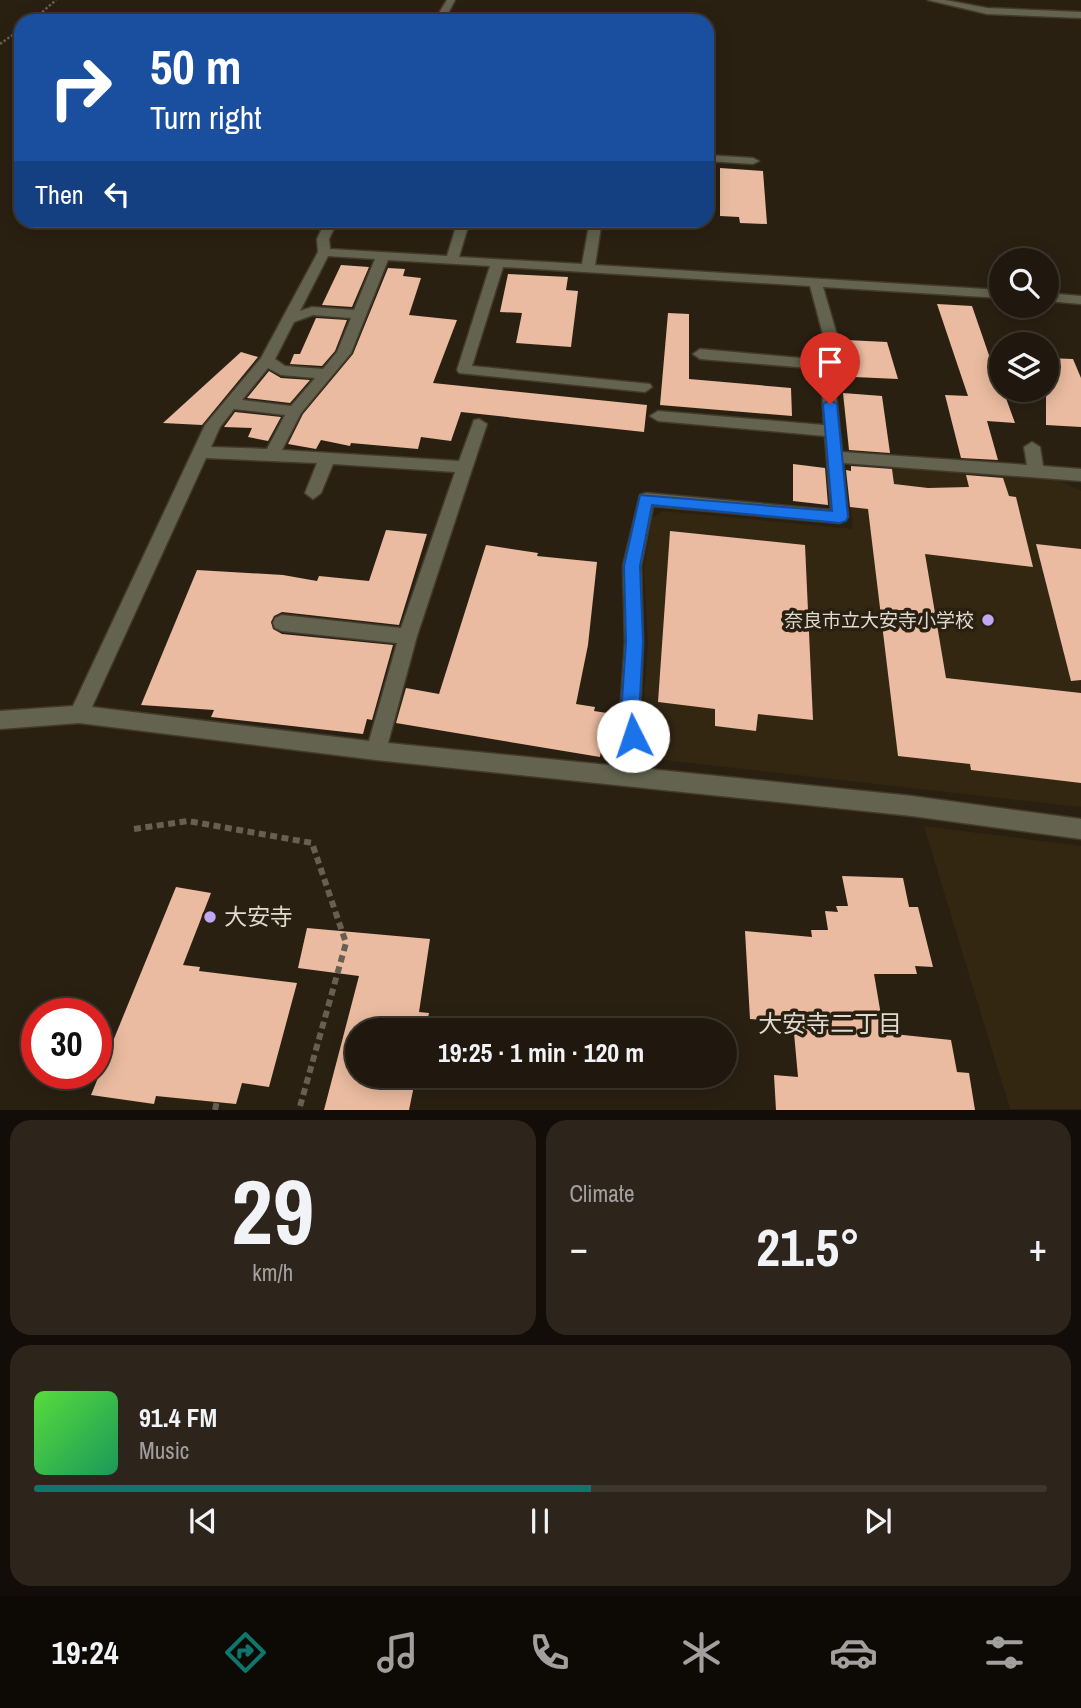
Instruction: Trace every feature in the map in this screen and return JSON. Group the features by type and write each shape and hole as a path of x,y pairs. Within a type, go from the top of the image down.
{"street":[{"path":"932,0 986,10 1081,15"},
{"path":"714,158 753,160"},
{"path":"79,714 213,425 267,360 291,319 324,252 323,239 328,228"},
{"path":"452,259 462,228"},
{"path":"588,268 595,228"},
{"path":"324,252 989,293"},
{"path":"271,456 295,411 344,353 383,256"},
{"path":"498,262 464,370 645,387"},
{"path":"640,778 630,715 635,642 632,566 646,499 840,517 827,378 832,342 815,282"},
{"path":"1059,299 1081,300"},
{"path":"291,319 312,311 360,315"},
{"path":"700,354 829,365"},
{"path":"267,360 281,370 327,374"},
{"path":"230,404 295,411"},
{"path":"658,416 833,431"},
{"path":"376,751 444,506 465,467 479,424"},
{"path":"1032,447 1036,472"},
{"path":"200,453 465,467"},
{"path":"836,457 1081,475"},
{"path":"313,492 327,458"},
{"path":"282,623 408,636"},
{"path":"0,720 79,714 376,751 912,806 1081,829"}],"path":[{"path":"40,14 56,0"},
{"path":"134,829 188,821 312,843 346,943 299,1110"}],"shaded area":[{"path":"857,465 1055,478 1081,491 1081,807 665,760 641,736 648,644 644,568 652,518 663,511 853,529 848,479"},
{"path":"924,826 1081,846 1081,1109 1010,1109"}],"building":[{"path":"720,168 763,171 767,224 740,223 739,217 720,216"},
{"path":"341,265 369,267 352,307 322,305"},
{"path":"388,268 405,269 403,276 421,278 409,315 457,320 433,383 647,405 644,432 461,412 451,441 421,437 418,449 351,443 350,446 321,440 316,449 288,444 303,414 353,354"},
{"path":"508,274 568,277 566,290 578,291 571,347 516,343 522,313 500,312"},
{"path":"937,304 972,306 989,355 989,402 1007,402 1015,423 987,421 998,460 961,458 945,395 968,396"},
{"path":"668,313 689,314 689,379 791,388 792,416 660,405"},
{"path":"316,318 347,320 335,351 322,366 290,364 294,354 300,354"},
{"path":"846,340 887,342 898,379 854,377"},
{"path":"241,352 258,357 202,425 163,423"},
{"path":"1059,358 1073,359 1081,378 1081,427 1046,425 1046,402 1059,402"},
{"path":"269,371 281,378 310,380 290,403 247,398"},
{"path":"843,393 882,396 890,453 849,450"},
{"path":"235,412 281,417 268,441 248,437 252,428 224,427"},
{"path":"793,464 825,468 828,505 793,501"},
{"path":"851,466 892,469 894,484 928,488 969,487 966,475 1003,478 1009,496 1016,497 1033,567 925,554 946,678 1081,693 1081,783 971,770 970,764 898,756 868,509 850,507 846,470 851,471"},
{"path":"386,530 427,534 399,625 282,612 274,616 271,622 273,629 282,634 393,645 372,720 367,719 363,734 211,717 214,710 141,705 197,570 283,575 317,581 319,576 369,581"},
{"path":"670,531 805,545 813,720 758,714 756,731 715,726 715,709 658,702"},
{"path":"1036,544 1081,549 1081,680 1071,681"},
{"path":"486,545 538,553 537,556 597,562 588,645 576,704 595,707 594,711 607,713 600,757 396,723 406,688 439,694"},
{"path":"842,876 903,878 909,907 918,907 933,967 915,966 917,974 874,974 884,1033 951,1040 957,1072 969,1073 975,1110 776,1110 774,1075 798,1077 793,1022 750,1019 745,931 812,937 811,930 828,930 825,911 838,912 836,906 848,906"},
{"path":"176,887 211,893 183,965 200,967 199,971 297,983 269,1087 242,1083 236,1104 156,1096 154,1104 91,1095 93,1089 112,1089 112,1044"},
{"path":"307,928 430,939 419,1012 429,1013 428,1018 348,1018 359,976 298,968"},
{"path":"345,1030 345,1088 414,1088 409,1110 324,1110"}],"place":[{"name":"奈良市立大安寺小学校","path":"988,620"},
{"name":"大安寺","path":"210,917"}],"district":[{"name":"大安寺二丁目","path":"830,1024"}],"route":[{"path":"633,736 630,715 635,642 632,566 646,499 840,517 830,404"}]}
